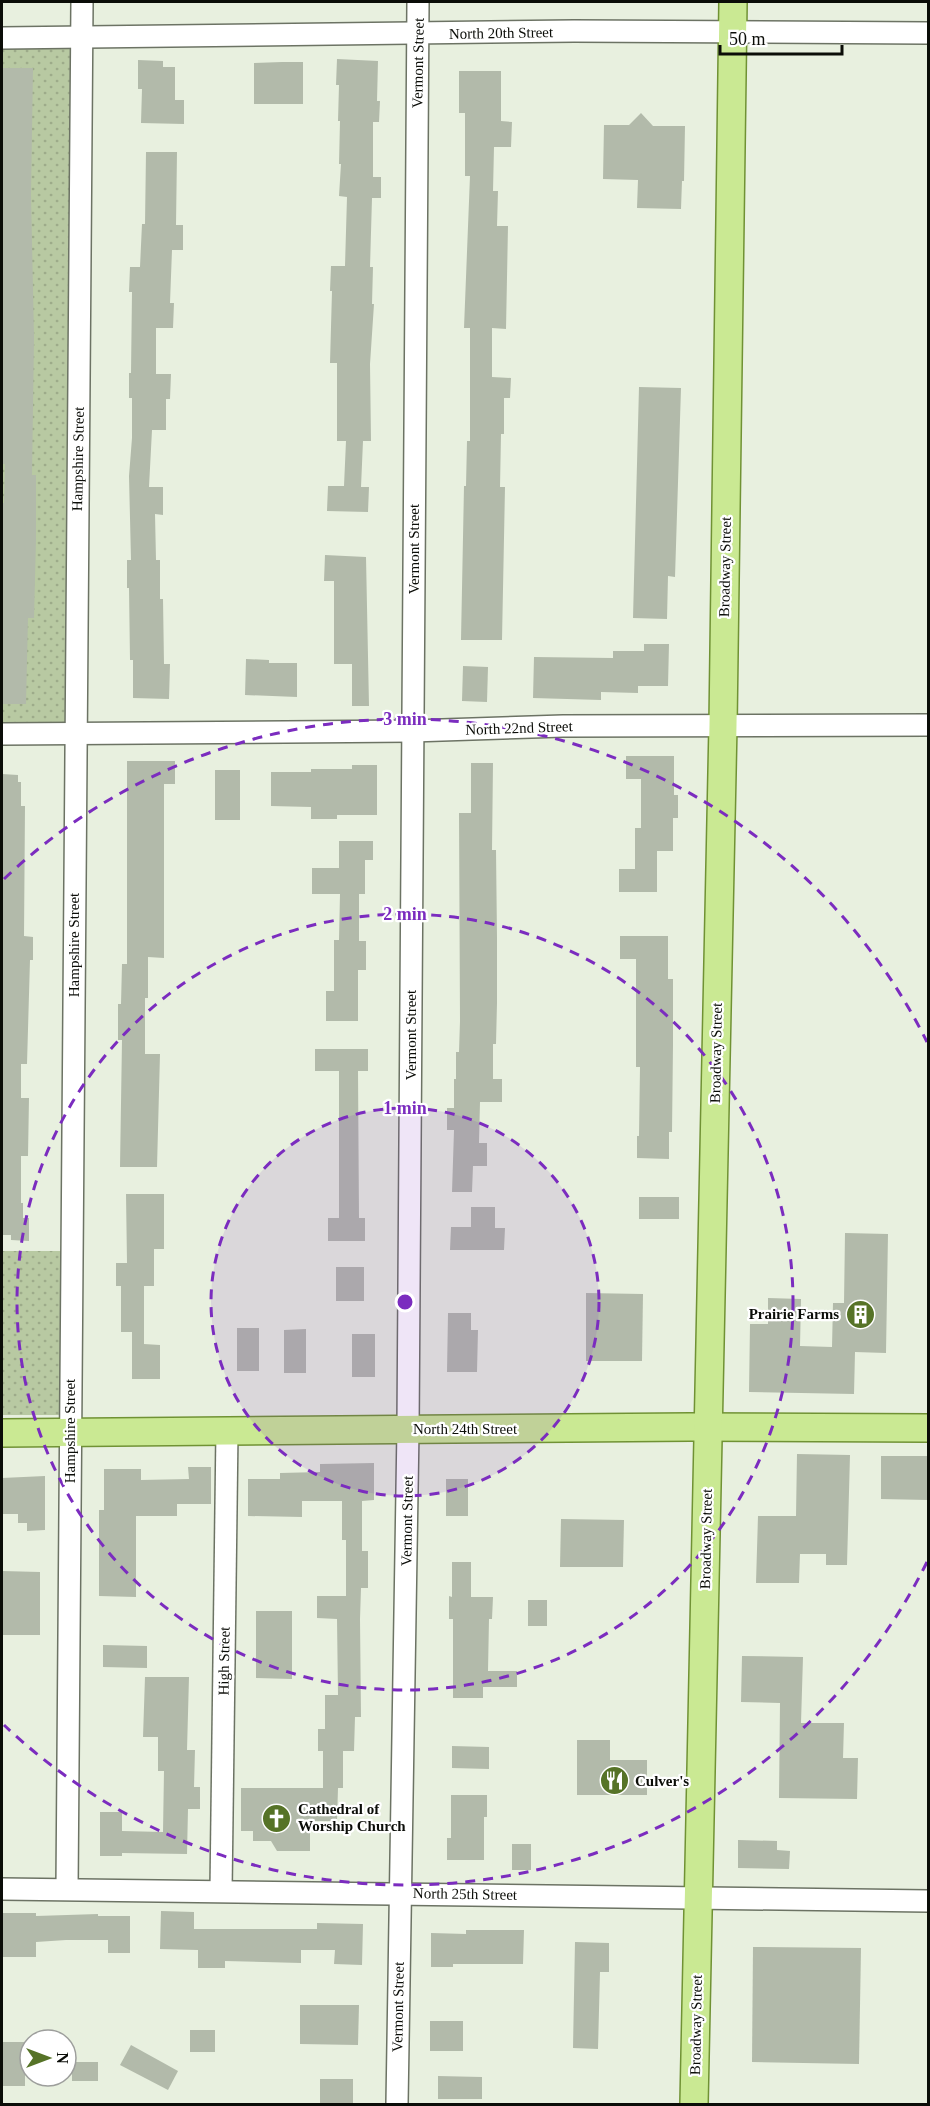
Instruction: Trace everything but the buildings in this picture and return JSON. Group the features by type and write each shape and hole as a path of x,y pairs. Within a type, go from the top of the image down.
{"main road":[{"name":"Broadway Street","path":"694,2104 723,725 733,2"},
{"name":"North 24th Street","path":"2,1433 928,1428"}],"street":[{"name":"Hampshire Street","path":"67,1889 82,2"},
{"name":"Vermont Street","path":"397,2104 408,1430 418,2"},
{"name":"North 20th Street","path":"2,38 574,32 928,33"},
{"name":"North 22nd Street","path":"2,734 412,731 563,726 928,725"},
{"name":"High Street","path":"221,1891 227,1431"},
{"name":"North 25th Street","path":"2,1889 928,1901"}],"green space":[{"path":"74,44 68,725 2,725 2,45"},
{"path":"2,1251 67,1251 66,1415 2,1415"}],"place":[{"name":"Prairie Farms","path":"860,1314"},
{"name":"Culver's","path":"614,1781"},
{"name":"Cathedral of Worship Church","path":"277,1818"}]}
